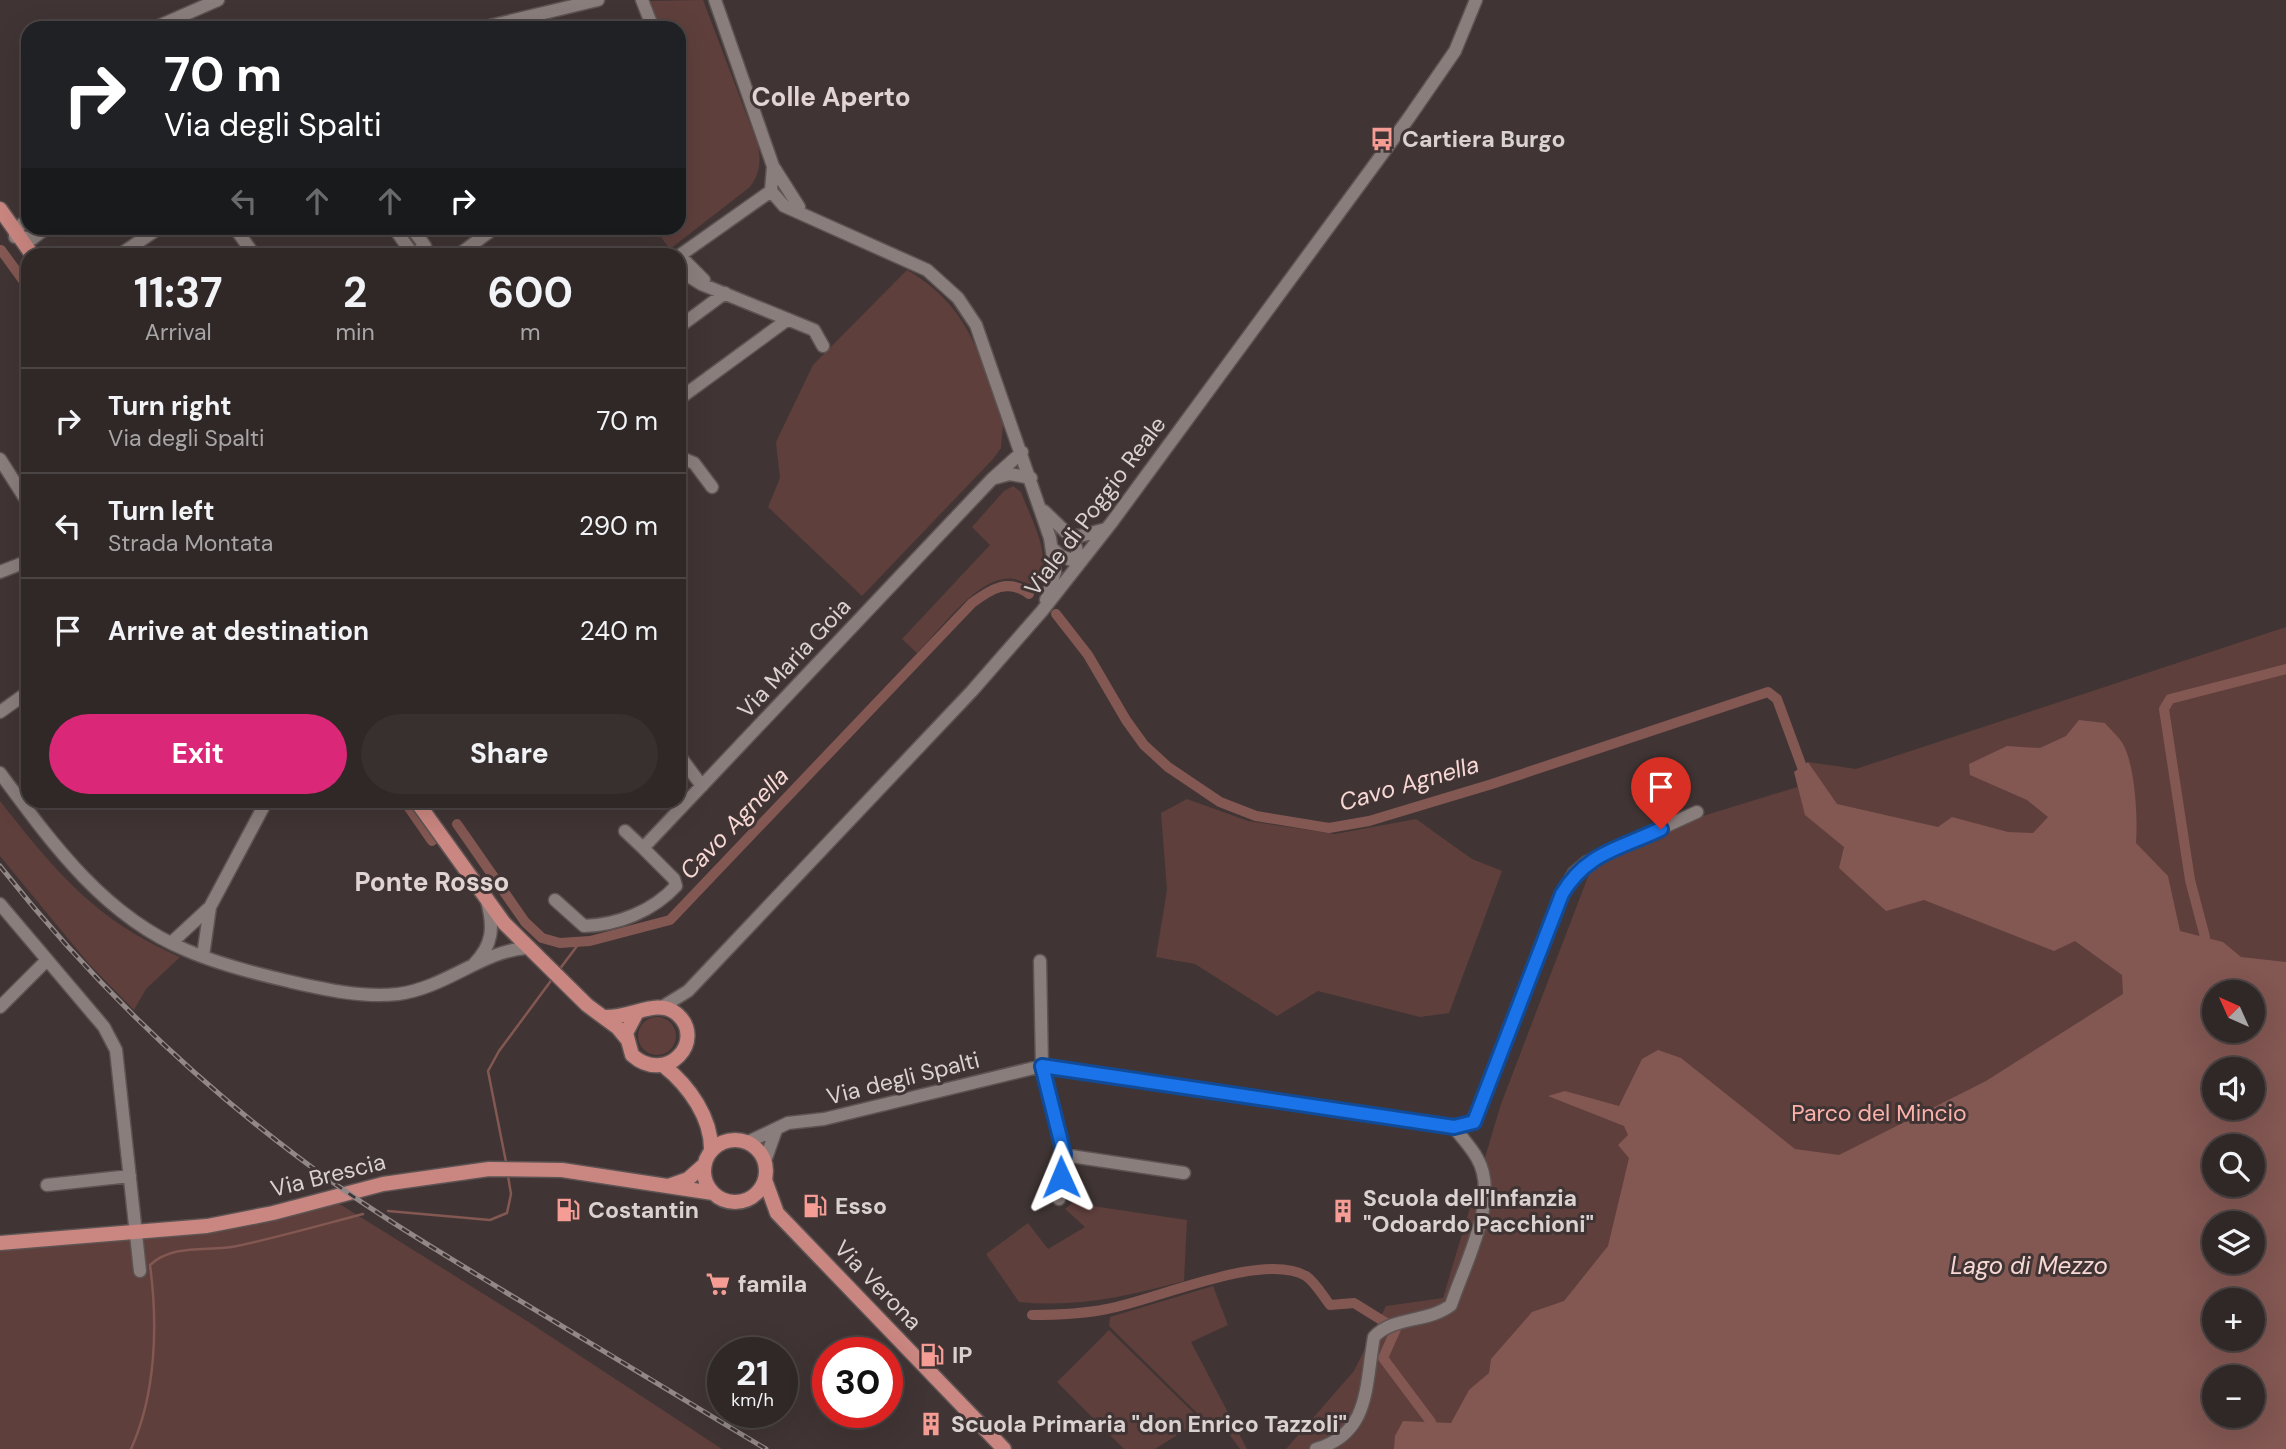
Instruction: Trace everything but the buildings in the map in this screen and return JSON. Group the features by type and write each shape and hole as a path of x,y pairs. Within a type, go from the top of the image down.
{"main road":[{"path":"0,207 28,248"},
{"path":"0,225 21,254"},
{"path":"421,808 486,901 523,944 627,1038"},
{"path":"603,1017 636,1014 654,1006 676,1013 683,1022 686,1042 680,1055 683,1084"},
{"path":"636,1014 628,1026 627,1038 632,1055 640,1062 664,1066 683,1084 709,1125 729,1140 748,1142 761,1152 765,1161 765,1180 753,1197 742,1202 723,1200 713,1193 705,1180 709,1125"},
{"path":"664,1066 680,1055"},
{"path":"668,1186 681,1183 729,1140"},
{"name":"Via Brescia","path":"0,1242 208,1226 421,1176 494,1168 562,1170 713,1193"},
{"name":"Via Verona","path":"765,1180 777,1213 997,1447"},
{"name":"Via Verona","path":"742,1202 777,1213"}],"street":[{"path":"170,21 218,0"},
{"path":"510,21 598,0"},
{"path":"642,0 650,21"},
{"path":"715,0 770,150 773,166 771,191 784,206 804,212 927,270 958,298 982,336 1043,510 1053,549 1053,581 1042,611"},
{"name":"Viale di Poggio Reale","path":"662,1007 688,991 972,691 1042,611 1106,529 1435,80 1462,37 1476,0"},
{"path":"773,166 804,212"},
{"path":"686,251 771,191"},
{"path":"0,207 21,216"},
{"path":"0,217 17,235 24,248"},
{"path":"17,235 21,229"},
{"path":"17,235 35,238 39,235"},
{"path":"130,248 149,235"},
{"path":"468,248 485,235"},
{"path":"686,263 711,288"},
{"path":"686,274 711,288 814,330 822,346"},
{"path":"686,322 725,293"},
{"path":"686,394 787,320"},
{"name":"Via Maria Goia","path":"686,803 992,479 1023,452"},
{"path":"0,459 21,492"},
{"path":"686,460 694,463 712,487"},
{"path":"992,479 1010,474 1031,478"},
{"path":"1043,510 1070,535 1079,552 1080,563 1061,556 1053,549"},
{"path":"1070,535 1080,536 1106,529"},
{"path":"0,572 21,564"},
{"path":"0,712 21,697"},
{"path":"686,764 702,786"},
{"path":"0,773 21,800"},
{"path":"27,808 69,863 104,899 172,943 203,956 271,977 359,994 396,994 432,987 475,963 523,944"},
{"path":"172,943 210,907 263,808"},
{"name":"Via Maria Goia","path":"643,848 681,808"},
{"path":"1316,1449 1332,1444 1352,1430 1360,1415 1374,1337 1392,1326 1438,1315 1451,1305 1487,1203 1485,1180 1478,1159 1454,1127 1474,1122 1562,894 1574,873 1587,862 1697,812"},
{"path":"555,900 584,926 640,914 676,886 674,879 625,831"},
{"path":"475,963 487,947 492,931 486,901"},
{"path":"0,904 104,1027 116,1050 140,1271"},
{"path":"203,956 210,907"},
{"path":"0,1007 47,960"},
{"path":"1040,961 1042,1066 1064,1154 1059,1199"},
{"path":"683,1022 688,991"},
{"name":"Via degli Spalti","path":"748,1142 788,1123 824,1119 1042,1066 1454,1127"},
{"path":"765,1161 776,1130"},
{"path":"1064,1154 1184,1173"},
{"path":"47,1185 130,1176"},
{"path":"0,1249 18,1241"}],"green space":[{"path":"703,0 758,145 759,167 750,187 671,248 659,235 686,235 686,21 657,21 649,1"},
{"path":"907,270 946,301 971,336 1003,424 1001,448 862,596 768,507 780,478 776,442 813,365"},
{"path":"1013,486 1021,492 1040,540 1043,565 1035,587 1012,579 993,582 969,598 917,653 902,639 990,545 972,527 1004,491"},
{"name":"Parco del Mincio","path":"2286,627 2286,1449 1286,1449 1354,1371 1386,1306 1443,1298 1501,1104 1599,848 1820,780 1808,762 1856,769"},
{"path":"1187,799 1248,821 1335,834 1416,819 1472,859 1502,871 1449,1013 1420,1017 1318,991 1277,1016 1195,964 1156,957 1167,890 1161,813"},
{"path":"0,801 79,892 124,927 180,957 146,989 134,1010 89,964 0,856"},
{"path":"657,1017 670,1023 676,1036 670,1049 657,1055 644,1049 638,1036 644,1023"},
{"path":"330,1198 527,1321 722,1449 0,1449 0,1242 180,1228"},
{"path":"1072,1203 1187,1220 1184,1281 1082,1302 1019,1302 986,1254 1028,1223 1048,1249 1085,1227 1065,1209"},
{"path":"1213,1286 1228,1325 1191,1342 1247,1449 1240,1449 1227,1431 1207,1423 1109,1326 1110,1317"},
{"path":"1109,1330 1201,1420 1155,1449 1124,1449 1057,1382"}],"water":[{"name":"Lago di Mezzo","path":"2079,720 2105,723 2127,753 2136,806 2136,843 2168,876 2180,931 2223,942 2241,957 2286,962 2286,1449 1394,1449 1395,1436 1403,1421 1451,1423 1469,1390 1489,1373 1491,1359 1532,1312 1564,1301 1608,1246 1629,1158 1618,1145 1628,1135 1624,1126 1548,1096 1565,1091 1619,1106 1642,1059 1658,1050 1681,1058 1795,1149 1839,1155 1986,1081 2123,994 2122,975 2075,941 2054,951 1924,900 1886,911 1839,868 1844,847 1805,815 1794,772 1808,762 1837,804 1938,827 1952,817 2008,832 2033,833 2048,817 2027,800 1970,775 1969,764 2007,746 2040,748 2066,736"}],"waterway":[{"name":"Cavo Agnella","path":"1,250 21,277"},
{"name":"Cavo Agnella","path":"457,824 525,922 542,938 560,943 590,941 670,920 972,603 1000,587 1014,587 1029,594"},
{"name":"Cavo Agnella","path":"1056,614 1088,655 1144,745 1168,767 1220,802 1256,816 1329,828 1369,821 1492,784 1768,692 1777,699 1802,767"},
{"path":"2205,937 2190,880 2164,709 2170,699 2286,669"},
{"name":"Cavo Agnella","path":"409,808 432,841"},
{"path":"559,970 580,942"},
{"path":"506,1162 488,1071 499,1051 553,978"},
{"path":"388,1211 490,1220 507,1213 511,1194 508,1176"},
{"path":"131,1449 146,1405 153,1359 154,1311 150,1265 159,1258 180,1251 237,1246 363,1214"},
{"path":"1032,1315 1098,1311 1237,1273 1264,1269 1287,1270 1306,1276 1330,1305 1354,1303 1396,1329 1383,1358 1431,1422"}],"railway":[{"path":"0,866 67,945 138,1020 214,1089 294,1154 426,1243 766,1449"}],"place":[{"name":"Cartiera Burgo","path":"1382,139"},
{"name":"Esso","path":"815,1206"},
{"name":"Costantin","path":"568,1210"},
{"name":"Scuola dell'Infanzia \"Odoardo Pacchioni\"","path":"1343,1211"},
{"name":"famila","path":"718,1284"},
{"name":"IP","path":"932,1355"},
{"name":"Scuola Primaria \"don Enrico Tazzoli\"","path":"931,1424"}],"district":[{"name":"Colle Aperto","path":"831,97"},
{"name":"Ponte Rosso","path":"432,882"}],"route":[{"path":"1061,1177 1064,1154 1042,1066 1454,1127 1474,1122 1562,894 1574,873 1587,862 1661,829"}]}
